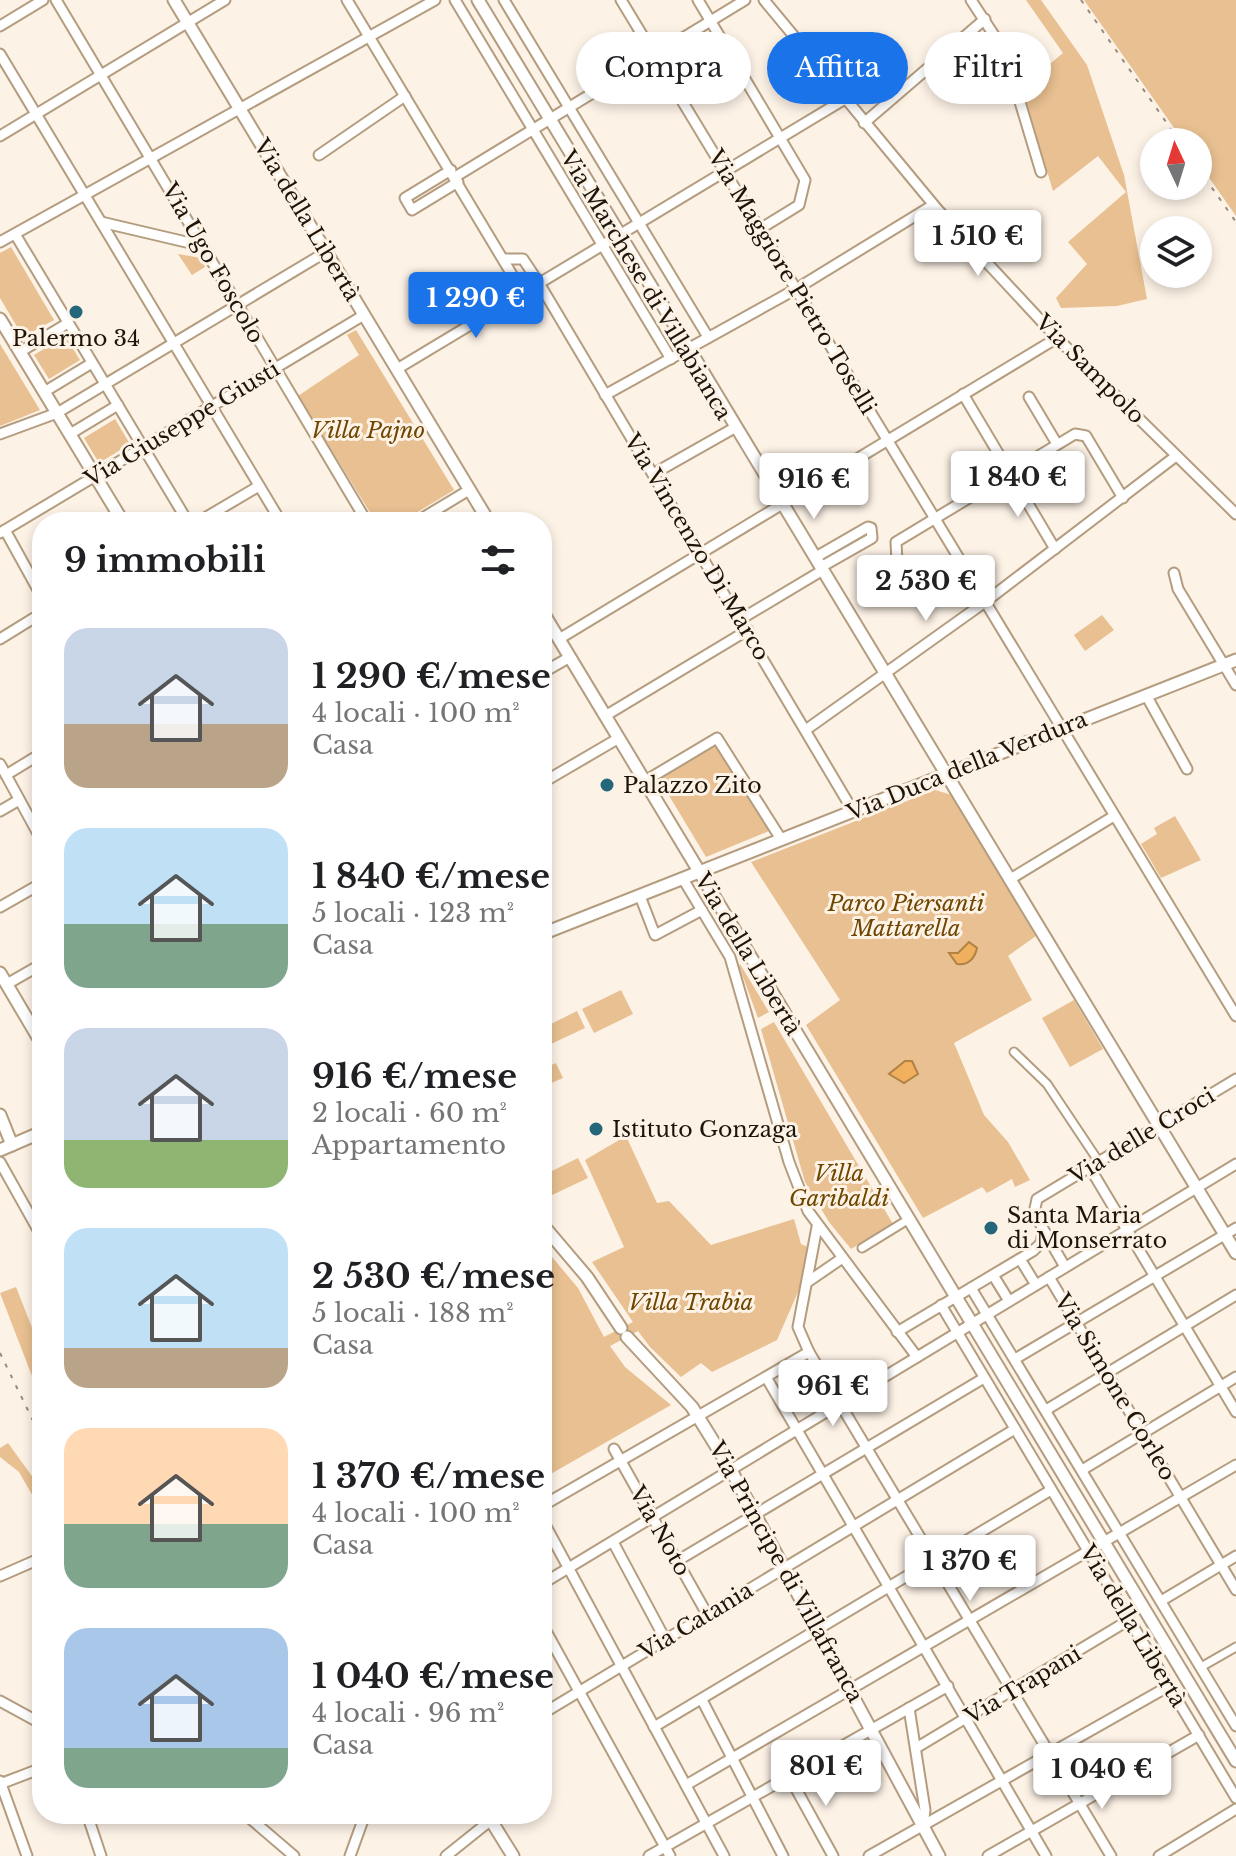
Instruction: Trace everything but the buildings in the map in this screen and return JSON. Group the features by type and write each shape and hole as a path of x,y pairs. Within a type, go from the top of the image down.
{"street":[{"path":"0,26 43,0"},
{"name":"Via Ugo Foscolo","path":"56,0 152,156 274,370 361,512"},
{"name":"Via della Libertà","path":"174,0 483,512"},
{"path":"0,136 225,0"},
{"path":"347,0 523,293"},
{"path":"0,242 435,0"},
{"name":"Via Marchese di Villabianca","path":"455,0 671,359"},
{"name":"Via Marchese di Villabianca","path":"476,0 1198,1188 1231,1232 1236,1253"},
{"name":"Via Marchese di Villabianca","path":"504,0 708,337"},
{"name":"Via Maggiore Pietro Toselli","path":"621,0 640,32"},
{"path":"698,0 805,180 806,187 799,205 760,229"},
{"path":"692,32 745,0"},
{"name":"Via Sampolo","path":"764,0 790,32"},
{"path":"971,0 1005,52 1041,172"},
{"path":"866,122 985,19"},
{"path":"0,54 275,512"},
{"path":"319,155 405,96"},
{"path":"455,176 405,198 412,210 455,176 576,103"},
{"name":"Via Maggiore Pietro Toselli","path":"684,104 1236,1016"},
{"path":"397,369 837,104"},
{"name":"Via Sampolo","path":"850,104 933,205 1057,338 1236,514"},
{"path":"605,395 796,289 933,205"},
{"path":"101,222 203,246"},
{"path":"15,234 182,512"},
{"path":"0,434 57,413 326,252"},
{"name":"Via Vincenzo Di Marco","path":"503,259 523,259 539,283 853,811"},
{"name":"Via Giuseppe Giusti","path":"34,512 364,315"},
{"path":"0,319 117,512"},
{"path":"20,352 68,323"},
{"path":"559,639 1057,338"},
{"path":"44,392 92,363"},
{"path":"963,394 1055,549"},
{"path":"1029,397 1057,444"},
{"path":"70,434 118,405"},
{"path":"653,474 735,428"},
{"path":"899,599 896,542 1075,434 1086,436 1123,498"},
{"path":"807,729 985,602 1176,456"},
{"path":"217,512 259,486"},
{"path":"433,512 469,490"},
{"name":"Via Giuseppe Giusti","path":"2,531 32,513"},
{"path":"741,619 820,566 868,527 871,528 872,538 820,566"},
{"path":"2,531 32,580"},
{"path":"1174,573 1178,589 1236,685"},
{"path":"0,639 32,619"},
{"name":"Via della Libertà","path":"552,627 1236,1761"},
{"path":"605,716 748,630"},
{"path":"552,667 570,657"},
{"name":"Via Duca della Verdura","path":"552,930 1236,660"},
{"path":"1146,695 1187,769"},
{"path":"552,777 619,738"},
{"path":"645,781 717,738 781,839"},
{"path":"6,775 32,759"},
{"path":"0,764 32,823"},
{"path":"1,808 19,800"},
{"path":"1012,878 1114,816"},
{"path":"683,879 730,957 789,1162 817,1227 917,1357"},
{"path":"0,907 32,889"},
{"path":"640,896 655,935 702,910"},
{"path":"3,986 32,970"},
{"path":"0,973 3,986 32,1029"},
{"path":"1014,1052 1047,1084 1094,1165 1127,1231 1236,1412"},
{"name":"Via delle Croci","path":"1043,1230 1034,1213 1037,1199 1236,1079"},
{"path":"0,1115 12,1145"},
{"path":"0,1150 32,1136"},
{"path":"0,1162 32,1219"},
{"path":"552,1578 1236,1164"},
{"path":"862,1248 909,1219"},
{"path":"817,1227 798,1327 809,1352 1111,1856"},
{"path":"897,1332 1020,1259 1041,1243 1043,1230"},
{"path":"1043,1230 1065,1267"},
{"path":"1015,1359 1231,1232"},
{"name":"Via Principe di Villafranca","path":"552,1236 587,1277 624,1333 698,1416 758,1514 939,1856"},
{"path":"809,1281 853,1253"},
{"path":"1020,1259 1036,1285"},
{"path":"993,1275 1009,1301"},
{"name":"Via Simone Corleo","path":"1049,1277 1236,1590"},
{"name":"Via della Libertà","path":"971,1288 1234,1719"},
{"path":"1046,1410 1236,1295"},
{"name":"Via della Libertà","path":"941,1305 1236,1798"},
{"path":"552,1500 809,1352"},
{"path":"766,1377 1046,1856"},
{"path":"1082,1470 1236,1377"},
{"path":"677,1561 984,1378"},
{"name":"Via Catania","path":"552,1708 1015,1429"},
{"name":"Via Noto","path":"614,1449 707,1614"},
{"path":"686,1785 1236,1465"},
{"path":"654,1727 1051,1490"},
{"path":"552,1538 724,1856"},
{"path":"613,1542 665,1639"},
{"path":"1161,1601 1236,1556"},
{"path":"0,1576 32,1562"},
{"name":"Via Trapani","path":"916,1748 1129,1620"},
{"path":"1201,1667 1236,1647"},
{"path":"552,1650 579,1691 667,1852"},
{"path":"649,1856 667,1852 706,1824 948,1686"},
{"path":"875,1855 1169,1686"},
{"path":"702,1700 783,1856"},
{"path":"0,1701 32,1719"},
{"path":"909,1708 925,1810 923,1826"},
{"path":"988,1856 1199,1735"},
{"path":"27,1856 0,1783 32,1772"},
{"path":"789,1776 833,1856"},
{"path":"1159,1856 1236,1809"},
{"path":"90,1824 101,1856"},
{"path":"257,1824 294,1856"},
{"path":"350,1856 362,1824"},
{"path":"446,1856 481,1824"},
{"path":"493,1824 513,1856"}],"green space":[{"path":"1026,0 1041,0 1087,65 1124,175 1140,261 1140,288 1145,288 1147,299 1117,306 1061,308 1056,298 1087,264 1068,242 1126,192 1098,156 1053,191 1027,104 1051,104 1051,63 1063,53"},
{"path":"1084,0 1236,0 1236,216 1212,182 1212,128 1174,128"},
{"path":"11,247 54,320 23,337 0,298 0,253"},
{"path":"178,254 207,259 203,262 205,267 192,275"},
{"name":"Villa Pajno","path":"356,330 454,490 418,512 370,512 298,396 359,355 347,335"},
{"path":"65,336 80,360 49,379 34,355"},
{"path":"0,344 40,410 0,426"},
{"path":"115,419 130,444 99,463 84,438"},
{"path":"1102,615 1114,630 1085,651 1074,635"},
{"path":"715,746 769,831 706,857 659,779"},
{"name":"Parco Piersanti Mattarella","path":"935,790 952,795 1036,936 1008,956 1032,1000 954,1043 984,1115 1008,1142 1030,1180 1015,1187 1012,1179 987,1193 982,1187 923,1218 806,1025 840,1000 751,862"},
{"path":"1175,816 1201,860 1161,878 1141,844 1157,834 1154,828"},
{"path":"739,966 769,1012 758,1018"},
{"path":"621,990 633,1014 594,1033 582,1009"},
{"path":"1074,1000 1103,1049 1070,1067 1042,1018"},
{"path":"577,1011 585,1028 552,1044 552,1024"},
{"name":"Villa Garibaldi","path":"774,1022 893,1224 851,1249 829,1222 805,1182 761,1029"},
{"path":"556,1063 563,1078 552,1083 552,1065"},
{"name":"Villa Trabia","path":"626,1136 657,1203 669,1201 711,1245 794,1219 801,1244 808,1247 805,1276 777,1340 712,1372 701,1363 681,1377 638,1331 610,1346 625,1367 671,1405 552,1473 552,1257 578,1288 604,1337 633,1322 592,1262 624,1247 585,1160"},
{"path":"578,1158 588,1178 552,1195 552,1171"},
{"path":"16,1287 32,1328 32,1376 0,1293"},
{"path":"8,1443 32,1476 32,1495 19,1472 0,1457 0,1448"}],"shaded area":[{"path":"969,942 977,948 975,955 968,962 957,964 949,953 958,953"},
{"path":"905,1061 912,1061 918,1074 904,1083 889,1074"}],"railway":[{"path":"1081,0 1170,128"},
{"path":"1212,188 1236,222"},
{"path":"0,1353 32,1419"}],"place":[{"name":"Palermo 34","path":"76,312"},
{"name":"Palazzo Zito","path":"607,785"},
{"name":"Istituto Gonzaga","path":"596,1129"},
{"name":"Santa Maria di Monserrato","path":"991,1228"}]}
